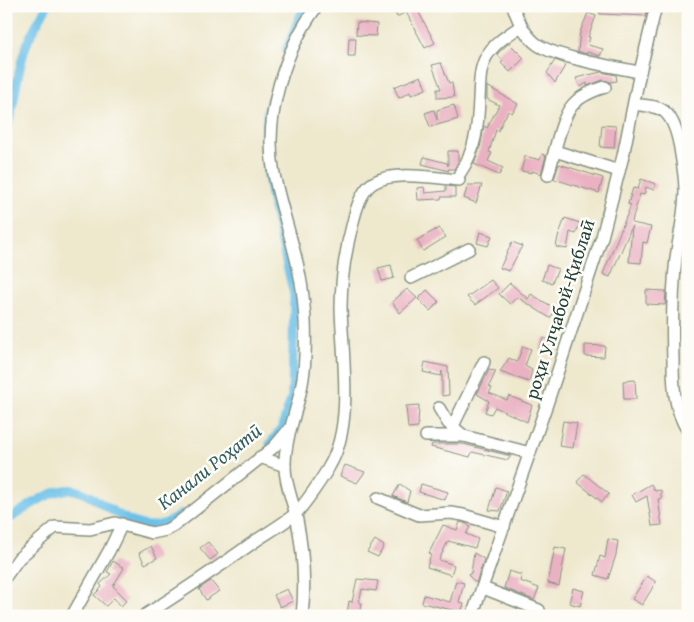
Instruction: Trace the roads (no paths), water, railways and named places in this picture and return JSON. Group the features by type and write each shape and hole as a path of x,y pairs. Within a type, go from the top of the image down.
{"street":[{"path":"302,616 305,582 303,555 287,482 285,456 303,378 304,309 298,274 274,172 271,128 288,61 297,36 317,6"},
{"path":"513,6 521,26 538,45 551,51 640,72"},
{"name":"роҳи Улҷабой-Қиблаӣ","path":"472,616 530,453 599,246 620,171 640,72 656,6"},
{"path":"144,616 192,586 295,513 331,465 337,451 341,432 345,393 341,307 343,269 348,237 362,195 372,183 386,178 460,176 471,152 476,135 480,73 486,58 493,48 521,26"},
{"path":"548,175 571,108 585,95 605,87"},
{"path":"634,104 653,107 666,113 674,127 684,170 684,207 676,258 671,313 673,381 676,403 688,431"},
{"path":"555,151 620,171"},
{"path":"411,278 469,249"},
{"path":"452,428 484,362"},
{"path":"439,408 452,428 464,436"},
{"path":"6,576 19,558 55,527 90,528 106,524 122,524 152,533 166,530 184,520 274,447 292,427"},
{"path":"426,436 464,436 530,453"},
{"path":"260,457 285,466"},
{"path":"378,498 419,515 451,513 504,526"},
{"path":"72,616 122,524"},
{"path":"483,588 539,610"}],"waterway":[{"name":"Канали Роҳатӣ","path":"6,132 24,52 47,6"},
{"name":"Канали Роҳатӣ","path":"286,51 299,18 307,6"},
{"name":"Канали Роҳатӣ","path":"270,444 282,428 292,396 294,295 271,196 264,145 271,99"},
{"name":"Канали Роҳатӣ","path":"6,521 48,495 66,490 82,492 122,517 141,525 160,525 181,514"}]}
